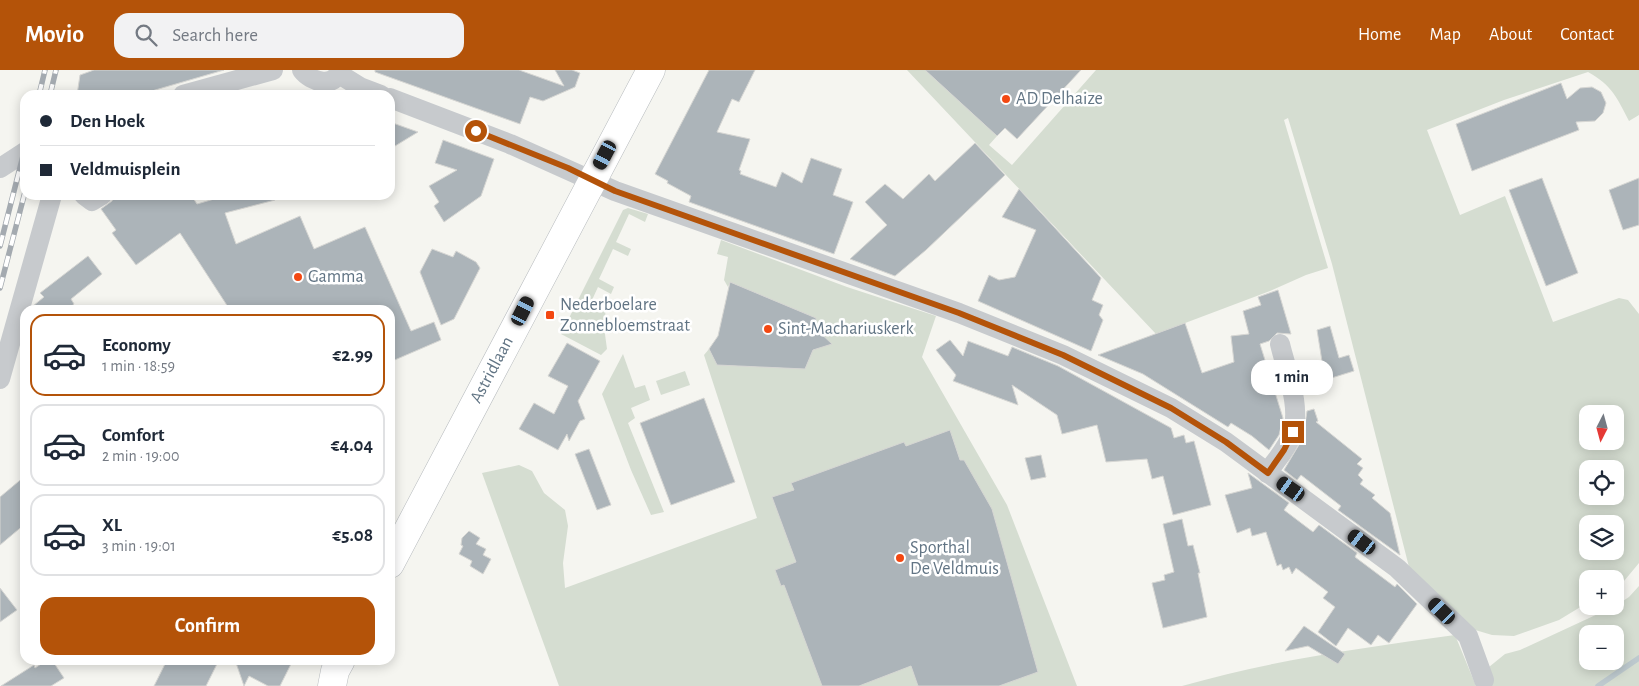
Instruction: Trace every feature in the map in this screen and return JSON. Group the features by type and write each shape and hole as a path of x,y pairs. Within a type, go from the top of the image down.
{"main road":[{"name":"Astridlaan","path":"395,554 651,70"}],"street":[{"path":"201,90 273,70"},
{"path":"302,70 306,76 324,83 330,82 340,72 360,88 366,90"},
{"path":"395,100 510,144 592,179 615,191 959,313 1063,355 1171,408 1226,442 1397,568 1468,636 1484,680"},
{"path":"0,168 20,155"},
{"path":"21,305 51,200"},
{"path":"0,379 20,308"},
{"path":"1268,473 1284,450 1293,432 1296,410 1280,344"}],"shaded area":[{"path":"907,70 925,70 997,136 989,145 1012,165 1096,70 1639,70 1639,115 1629,121 1608,87 1588,72 1504,100 1427,130 1460,215 1505,196 1553,322 1619,298 1628,300 1639,314 1639,563 1624,581 1624,570 1579,570 1579,608 1559,620 1514,636 1492,635 1472,629 1409,567 1332,264 1288,118 1284,120 1328,268 1306,275 1270,291 1156,334"},
{"path":"628,208 648,214 645,222 629,214 616,242 631,249 628,256 613,249 599,279 614,287 611,294 598,287 592,300 606,307 604,327 607,349 601,355 561,334 623,210"},
{"path":"721,240 847,287 936,316 922,357 1007,505 1077,686 559,686 482,473 519,465 532,471 544,493 565,510 568,526 563,563 565,588 757,518 704,355 709,349 717,365 805,369 815,345 816,319 730,282 728,287 724,280 728,257 717,254"},
{"path":"623,354 635,388 645,385 650,400 631,408 635,418 628,423 664,512 651,515 631,470 602,394"},
{"path":"685,371 690,385 661,395 656,381"},
{"path":"1639,586 1639,686 1491,686 1489,667 1505,654 1520,650 1596,615 1624,615 1624,600"},
{"path":"1455,635 1476,686 1182,686 1283,662"}],"building":[{"path":"94,70 224,70 155,90 78,90 80,75"},
{"path":"375,70 519,70 564,86 555,70 572,70 580,73 575,87 543,101 530,97 520,124 375,72"},
{"path":"709,70 755,70 739,102 732,99 717,132 750,139 739,170 741,171 740,174 776,187 782,172 802,183 811,158 842,169 833,195 853,202 834,254 689,202 691,196 655,174"},
{"name":"AD Delhaize","path":"925,70 1081,70 1017,139 1005,128 997,136"},
{"path":"1561,83 1567,99 1580,88 1592,87 1601,92 1606,103 1603,113 1595,121 1576,122 1579,130 1472,171 1456,124"},
{"path":"395,124 418,132 395,146"},
{"path":"443,140 494,159 481,196 444,222 434,206 439,202 429,186 457,170 435,163"},
{"path":"975,143 1005,175 926,250 895,276 850,259 887,225 865,202 885,184 903,199 929,174 935,181"},
{"path":"1542,178 1578,273 1546,286 1509,190"},
{"path":"1639,178 1639,225 1623,230 1609,190"},
{"path":"1019,189 1101,278 1092,300 1103,305 1099,315 1103,320 1091,351 978,301 989,275 999,280 1015,277 1036,230 1002,217"},
{"name":"Gamma","path":"194,200 197,204 211,200 275,200 225,213 236,244 300,216 314,249 365,227 411,331 434,322 441,340 395,360 395,305 227,305 180,233 136,265 112,233 116,230 101,209 112,201"},
{"path":"432,249 453,257 456,251 476,262 480,268 454,319 441,325 420,272"},
{"path":"88,256 102,274 71,299 73,305 34,305 44,297 40,293"},
{"name":"Sint-Machariuskerk","path":"730,282 816,318 816,329 832,344 813,350 805,369 717,365 709,349 718,336"},
{"path":"1278,290 1291,334 1277,333 1269,341 1260,344 1283,418 1279,435 1269,450 1252,436 1231,423 1228,427 1143,374 1098,355 1185,323 1202,373 1234,362 1231,336 1249,334 1243,311 1261,305 1258,297"},
{"path":"1330,326 1339,358 1349,355 1354,371 1325,380 1317,330"},
{"path":"950,340 963,356 968,341 1008,356 1012,347 1058,366 1171,428 1174,438 1184,435 1186,443 1194,441 1211,505 1173,515 1163,476 1152,479 1147,459 1106,462 1097,425 1062,434 1057,415 1012,385 1018,405 953,381 956,375 936,350"},
{"path":"567,343 600,361 578,401 585,419 580,421 569,441 567,434 558,450 519,429 534,403 554,414 568,386 548,376"},
{"path":"704,398 735,482 671,505 640,423"},
{"path":"1314,409 1318,421 1316,422 1362,459 1357,464 1363,468 1358,475 1363,480 1360,484 1375,495 1372,498 1390,513 1400,555 1338,510 1341,506 1301,475 1297,480 1284,470 1303,438 1307,411"},
{"name":"Sporthal De Veldmuis","path":"950,430 960,460 964,460 992,509 1038,672 999,686 918,686 911,666 859,686 822,686 784,585 781,586 775,570 796,562 772,497 794,490 791,483 904,442 906,446"},
{"path":"589,449 611,505 597,510 575,454"},
{"path":"1041,455 1046,477 1031,480 1025,458"},
{"path":"1248,473 1289,503 1284,510 1313,532 1319,525 1357,553 1355,557 1395,587 1397,584 1417,604 1389,643 1378,635 1371,645 1348,628 1336,646 1318,632 1335,607 1323,598 1328,592 1296,568 1292,574 1289,567 1283,570 1281,564 1277,566 1266,532 1252,536 1250,528 1237,533 1225,495 1252,488"},
{"path":"20,480 20,528 0,545 0,497"},
{"path":"1182,519 1188,546 1193,545 1200,573 1198,573 1207,617 1163,628 1152,583 1165,580 1164,575 1174,572 1163,524"},
{"path":"469,531 480,538 476,544 486,549 483,555 491,559 483,574 470,566 472,561 459,554 463,546 461,545 462,538"},
{"path":"0,588 17,610 0,622"},
{"path":"1304,626 1345,654 1338,664 1308,646 1285,651"},
{"path":"34,665 35,668 40,665 55,665 64,678 51,686 1,686"},
{"path":"164,665 216,665 206,686 154,686"},
{"path":"237,665 290,665 280,686 268,686 249,676 244,686"}],"waterway":[{"path":"1598,686 1639,658"}],"railway":[{"path":"40,90 45,70"},
{"path":"51,90 56,70"},
{"path":"0,246 20,168"},
{"path":"0,288 23,200"}],"place":[{"name":"AD Delhaize","path":"1006,99"},
{"name":"Gamma","path":"298,277"},
{"name":"Nederboelare Zonnebloemstraat","path":"550,315"},
{"name":"Sint-Machariuskerk","path":"768,329"},
{"name":"Sporthal De Veldmuis","path":"900,558"}],"route":[{"path":"476,131 568,168 615,191 959,313 1063,355 1118,380 1171,408 1226,442 1268,473 1284,450 1293,432"}]}
